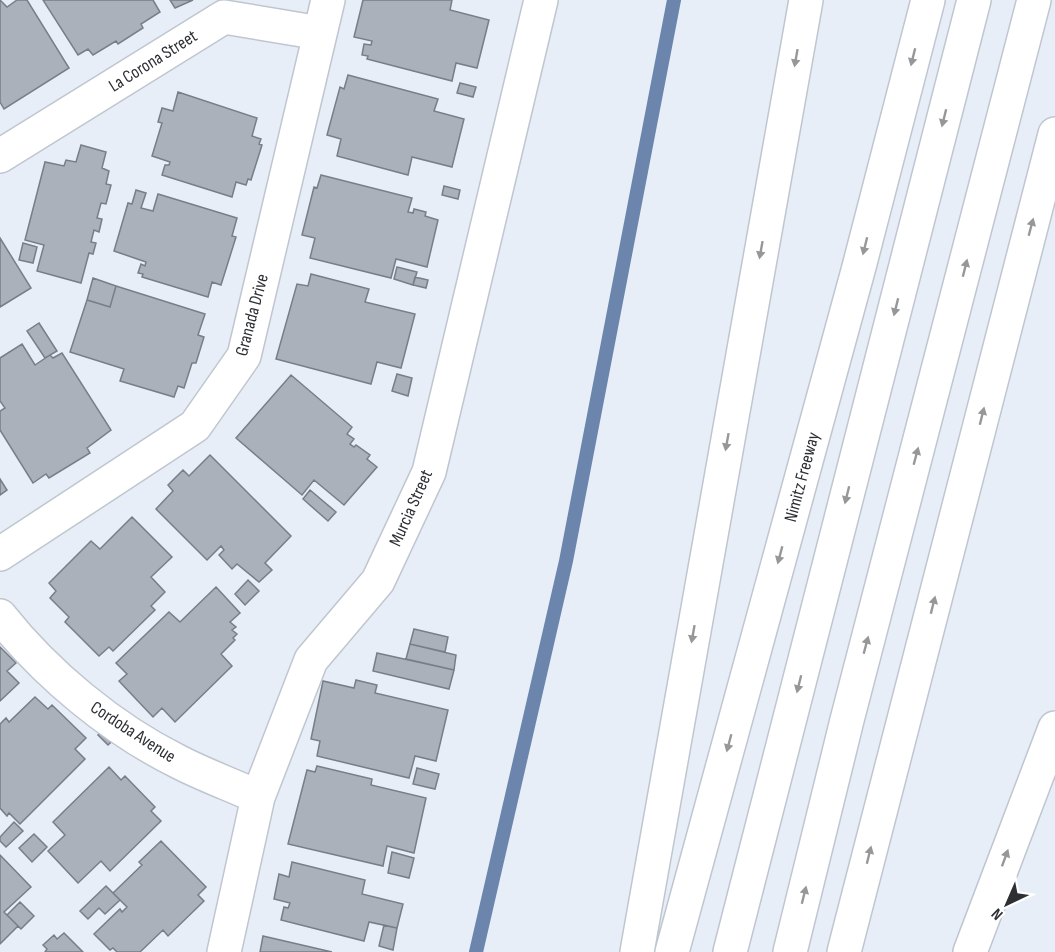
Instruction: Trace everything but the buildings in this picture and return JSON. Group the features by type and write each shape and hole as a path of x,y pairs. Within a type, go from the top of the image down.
{"main road":[{"name":"Granada Drive","path":"0,554 195,426 244,356 328,0"},
{"name":"Murcia Street","path":"224,952 258,797 310,660 378,581 429,472 541,0"},
{"path":"636,952 806,0"},
{"name":"Nimitz Freeway","path":"672,952 860,267 928,0"},
{"path":"730,952 974,0"},
{"path":"790,952 847,720 1034,0"},
{"name":"La Corona Street","path":"0,156 224,17 320,33"},
{"path":"844,952 1055,134"},
{"name":"Cordoba Avenue","path":"0,616 13,633 90,707 177,762 258,797"},
{"path":"970,952 1055,729"}],"waterway":[{"path":"476,952 566,561 674,0"}]}
